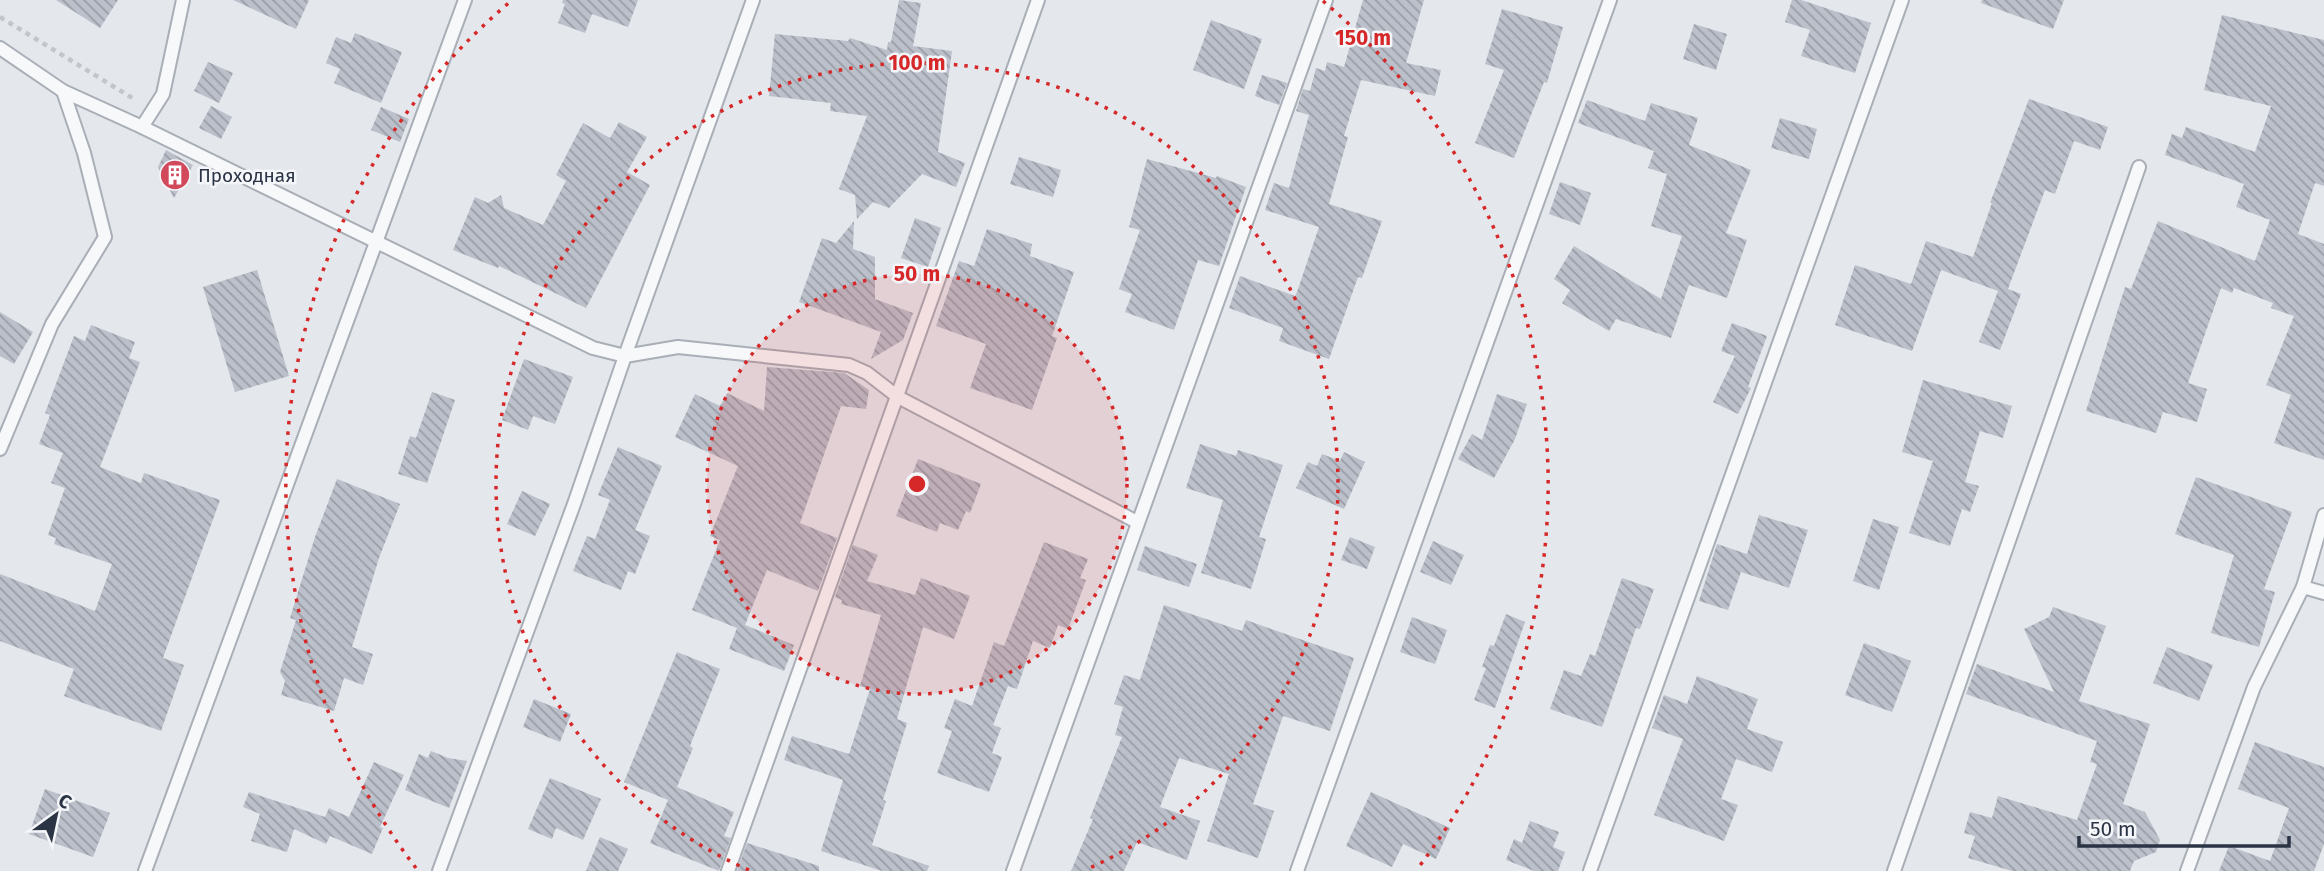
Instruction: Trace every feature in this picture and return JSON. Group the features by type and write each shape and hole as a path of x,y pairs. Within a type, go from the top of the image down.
{"lane":[{"path":"142,127 163,94 183,0"},
{"path":"145,871 465,0"},
{"path":"439,871 574,504 753,0"},
{"path":"728,871 1038,0"},
{"path":"1013,871 1326,0"},
{"path":"1297,871 1610,0"},
{"path":"1590,871 1902,0"},
{"path":"0,48 63,91 593,348 625,356 678,347 849,365 867,373 898,397 1137,522"},
{"path":"0,449 52,324 105,236 84,153 63,91"},
{"path":"1894,871 2139,167"},
{"path":"2187,871 2254,687 2303,587 2324,515"},
{"path":"2303,587 2324,593"}],"path":[{"path":"0,17 153,110"}],"building":[{"path":"56,0 118,0 100,28"},
{"path":"233,0 309,0 296,29"},
{"path":"563,0 638,0 628,27 592,14 585,33 558,23 565,4 562,3"},
{"path":"899,0 921,3 913,46 952,51 938,152 965,163 956,187 922,174 889,208 873,202 857,219 855,195 839,189 867,116 830,111 831,103 769,96 775,34 848,41 850,38 887,50"},
{"path":"1363,0 1424,0 1406,63 1441,70 1435,96 1361,80 1344,136 1348,137 1329,204 1382,221 1362,278 1358,277 1329,359 1279,341 1283,328 1229,308 1240,276 1295,296 1297,292 1319,227 1265,210 1274,183 1289,188 1309,115 1296,111 1303,89 1310,91 1316,68 1325,71 1327,62 1344,67"},
{"path":"1792,0 1801,0 1871,23 1855,73 1801,56 1810,30 1785,22"},
{"path":"1982,0 2064,0 2053,29 1981,3"},
{"path":"1502,9 1563,27 1547,83 1544,82 1514,158 1475,143 1504,70 1485,64"},
{"path":"2222,15 2324,40 2324,186 2315,183 2298,234 2324,244 2324,460 2274,443 2291,395 2266,385 2294,316 2271,308 2273,303 2234,288 2232,293 2221,288 2188,383 2207,389 2197,422 2163,412 2156,433 2086,411 2125,287 2131,289 2158,221 2255,261 2270,220 2236,207 2244,184 2165,155 2172,134 2182,138 2186,127 2255,152 2271,106 2204,90"},
{"path":"1211,20 1262,39 1244,89 1193,70"},
{"path":"1694,24 1727,34 1716,70 1683,59"},
{"path":"355,33 402,52 381,103 334,83 340,69 326,63 336,37 351,43"},
{"path":"208,62 233,73 219,103 194,91"},
{"path":"1262,75 1287,83 1279,105 1255,96"},
{"path":"2029,99 2108,127 2100,150 2074,141 2055,194 2045,190 2008,289 2021,294 2000,350 1979,342 1998,291 1941,270 1912,351 1835,325 1855,265 1911,284 1926,241 1973,257"},
{"path":"1587,100 1645,121 1651,103 1698,118 1689,145 1751,170 1726,233 1747,240 1727,298 1689,285 1671,338 1616,319 1609,331 1562,303 1570,290 1554,279 1574,246 1661,299 1682,236 1651,226 1667,174 1648,168 1654,151 1578,123"},
{"path":"211,106 232,117 221,139 199,128"},
{"path":"381,107 409,119 400,142 371,130"},
{"path":"1780,118 1817,129 1809,159 1771,148"},
{"path":"619,122 647,137 627,172 650,185 586,308 499,266 498,268 453,250 475,197 488,203 501,195 504,208 543,225 566,181 556,175 583,123 610,138"},
{"name":"Проходная","path":"166,150 193,165 174,198 158,167"},
{"path":"1019,157 1061,170 1053,197 1010,184"},
{"path":"1147,159 1216,178 1217,176 1246,187 1219,266 1198,260 1174,330 1125,312 1132,294 1119,289 1140,230 1129,227"},
{"path":"1560,182 1591,193 1580,225 1549,214"},
{"path":"915,218 941,228 928,267 901,258"},
{"path":"854,221 853,249 875,257 875,299 913,313 903,340 871,359 881,332 799,302 822,238 836,243"},
{"path":"987,229 1032,244 1030,256 1074,272 1052,336 1057,338 1032,410 970,388 986,344 936,326 959,261 974,266"},
{"path":"257,270 289,376 235,392 203,287"},
{"path":"0,312 33,332 14,364 0,356"},
{"path":"1732,323 1767,336 1748,387 1751,388 1738,414 1713,402 1735,356 1721,351"},
{"path":"91,325 135,342 129,358 140,362 100,467 141,483 144,473 220,500 163,658 184,665 161,731 64,696 74,669 0,641 0,574 95,611 112,564 54,544 56,538 48,535 65,488 51,483 63,453 39,444 50,415 45,413 74,336 85,341"},
{"path":"524,359 573,377 555,424 533,416 528,430 502,420"},
{"path":"767,367 844,373 869,390 866,409 841,406 800,523 837,538 818,591 767,570 745,625 794,645 784,671 729,649 737,628 692,610 720,540 710,536 738,466 675,437 695,394 720,406 727,393 764,411"},
{"path":"1923,380 2012,406 2003,438 1980,431 1965,482 1979,486 1970,512 1962,509 1950,546 1909,533 1933,461 1902,452"},
{"path":"432,392 455,400 427,483 398,474 410,436 416,438"},
{"path":"1497,394 1527,404 1515,439 1494,478 1458,459 1472,434 1482,440"},
{"path":"1200,444 1236,456 1238,450 1283,465 1259,537 1266,539 1251,589 1201,573 1223,500 1186,488"},
{"path":"618,447 662,466 635,530 650,536 635,574 628,571 621,590 573,571 587,536 595,539 610,500 598,495"},
{"path":"1344,452 1365,462 1344,509 1296,488 1308,462 1317,466 1322,454 1340,461"},
{"path":"918,459 981,484 970,513 966,511 958,530 940,523 937,532 896,516"},
{"path":"2196,477 2292,512 2264,589 2275,592 2259,647 2211,633 2234,555 2175,534"},
{"path":"337,479 400,504 379,558 352,647 373,654 363,685 344,678 334,711 281,695 285,681 280,672 296,620 290,618 315,537"},
{"path":"522,491 550,504 535,536 507,524"},
{"path":"1759,515 1808,530 1789,588 1741,572 1728,610 1699,601 1717,544 1747,554"},
{"path":"1873,519 1899,527 1879,590 1853,581"},
{"path":"1350,537 1375,547 1367,569 1341,560"},
{"path":"1433,541 1464,555 1451,585 1420,572"},
{"path":"1044,542 1088,559 1080,578 1086,580 1068,629 1058,625 1050,648 1033,641 1017,689 1008,686 993,725 1001,728 992,753 1002,757 989,792 937,773 952,731 944,728 955,699 972,706 994,642 1004,646"},
{"path":"853,545 878,555 867,581 915,595 921,578 970,596 954,639 923,627 897,719 907,723 872,845 929,866 927,871 882,871 821,851 843,780 784,760 792,736 849,754 870,689 860,686 881,615 841,604 842,600 835,597"},
{"path":"1145,546 1197,564 1189,587 1137,570"},
{"path":"1622,578 1654,589 1640,629 1636,628 1602,727 1550,709 1564,670 1581,676 1590,654 1595,656"},
{"path":"1164,605 1242,631 1246,620 1354,658 1330,731 1283,716 1253,804 1274,811 1258,858 1207,841 1229,774 1179,758 1160,807 1200,821 1187,860 1137,842 1124,871 1071,871 1122,737 1115,735 1123,707 1114,704 1124,675 1140,680"},
{"path":"2053,607 2106,626 2079,701 2150,724 2123,804 2145,812 2160,840 2156,852 2134,861 2130,871 2012,871 1968,858 1975,836 1964,833 1970,812 1992,818 1998,796 2077,820 2097,764 2090,762 2097,741 1966,694 1977,664 2054,692 2024,629 2049,617"},
{"path":"1506,614 1525,622 1495,708 1474,700 1486,668 1482,667 1490,645 1494,646"},
{"path":"1412,617 1447,630 1435,664 1400,652"},
{"path":"1864,643 1911,661 1892,712 1845,695"},
{"path":"2167,647 2213,665 2199,701 2153,683"},
{"path":"677,652 720,669 677,787 734,812 724,836 731,838 719,871 650,843 668,800 624,782"},
{"path":"1697,676 1758,699 1747,729 1783,742 1772,772 1736,759 1721,799 1738,805 1724,841 1654,815 1683,739 1652,728 1664,695 1687,704"},
{"path":"534,699 571,714 560,742 523,727"},
{"path":"2255,742 2324,767 2324,844 2314,871 2219,871 2229,846 2270,861 2289,808 2238,789"},
{"path":"431,751 448,758 467,761 449,808 405,790 419,754 428,758"},
{"path":"374,762 404,775 380,827 383,828 372,854 330,836 326,844 294,829 287,852 251,841 260,814 243,807 249,792 325,817 329,808 349,817"},
{"path":"550,778 601,799 583,840 556,828 552,839 528,829"},
{"path":"45,789 110,813 93,857 29,834"},
{"path":"1371,792 1450,828 1436,859 1403,844 1392,867 1346,846"},
{"path":"1530,821 1559,832 1553,847 1565,852 1558,871 1534,871 1506,860 1514,839 1522,843"},
{"path":"600,837 628,849 618,871 586,871"},
{"path":"747,843 819,866 819,871 737,871"}],"place":[{"name":"Проходная","path":"175,175"}]}
